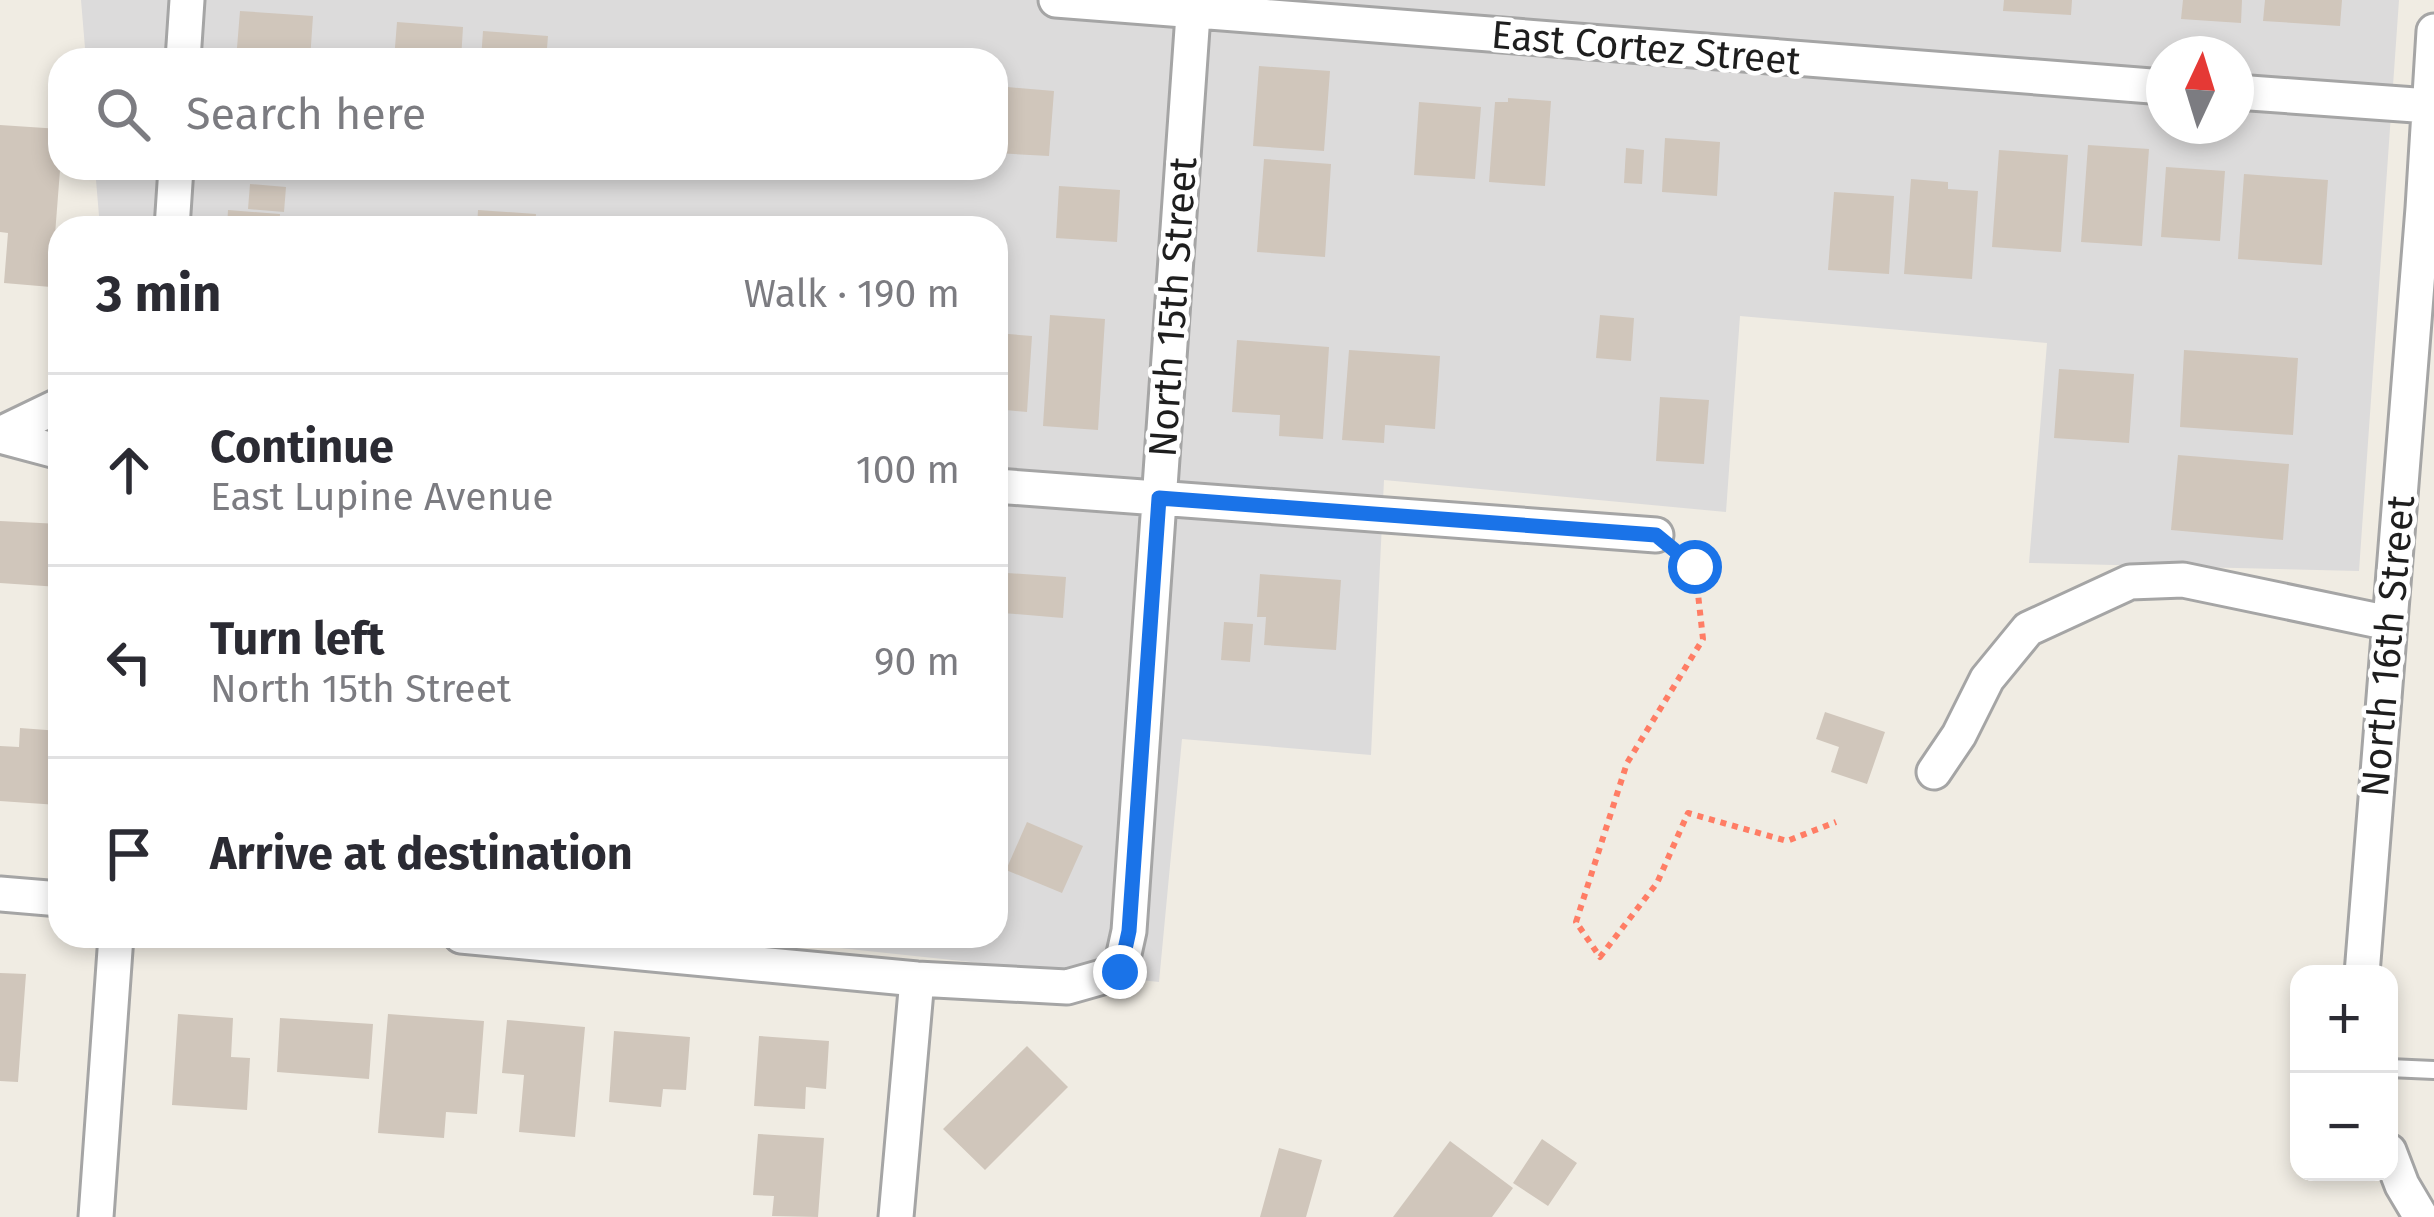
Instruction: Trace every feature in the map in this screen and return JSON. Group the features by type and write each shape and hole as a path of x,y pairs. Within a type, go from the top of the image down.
{"street":[{"path":"184,48 187,0"},
{"name":"East Cortez Street","path":"1055,0 1194,6 2146,85"},
{"name":"North 15th Street","path":"917,979 1067,987 1120,972 1129,931 1194,6"},
{"name":"North 16th Street","path":"2363,965 2389,623 2424,317 2434,32"},
{"path":"2254,93 2429,106"},
{"path":"173,216 175,180"},
{"path":"0,435 48,411"},
{"path":"0,435 48,449"},
{"path":"1008,487 1656,535"},
{"path":"1934,772 1987,679 2028,628 2130,582 2183,580 2389,623"},
{"path":"0,894 48,898"},
{"path":"97,1217 115,948"},
{"path":"588,948 917,979 896,1217"},
{"path":"2398,1175 2421,1217"}],"lane":[{"path":"2398,1068 2434,1070"}],"path":[{"path":"1656,535 1695,567 1703,638 1627,763 1576,922 1600,957 1657,883 1688,813 1787,841 1836,822"}],"shaded area":[{"path":"81,0 2399,0 2359,571 2029,563 2047,343 1740,316 1726,512 1384,480 1371,755 1182,739 1159,982 839,948 1008,948 1008,216 99,216 96,180 1008,180 1008,48 85,48"}],"building":[{"path":"2004,0 2072,0 2071,15 2003,11"},
{"path":"2183,0 2242,0 2241,23 2181,19"},
{"path":"2265,0 2342,0 2340,26 2263,21"},
{"path":"240,11 313,16 311,48 237,48"},
{"path":"397,22 463,27 462,48 395,48"},
{"path":"483,31 548,36 547,48 482,48"},
{"path":"1259,66 1330,71 1324,151 1253,146"},
{"path":"1008,87 1054,91 1049,156 1008,154"},
{"path":"1508,98 1551,101 1545,186 1489,182 1495,102 1508,102"},
{"path":"1419,102 1481,107 1475,179 1414,175"},
{"path":"0,125 48,128 48,180 59,180 56,216 48,216 48,287 4,283 8,233 0,232"},
{"path":"1665,138 1720,142 1717,196 1662,192"},
{"path":"2088,145 2149,149 2142,246 2081,242"},
{"path":"1626,148 1644,150 1642,184 1624,183"},
{"path":"1999,150 2068,155 2061,252 1992,247"},
{"path":"1264,159 1331,164 1325,257 1257,252"},
{"path":"2166,167 2225,171 2220,241 2161,237"},
{"path":"2244,174 2328,180 2322,265 2238,259"},
{"path":"1911,179 1978,191 1972,279 1904,274"},
{"path":"250,184 286,187 284,212 248,209"},
{"path":"1059,186 1120,190 1117,242 1056,238"},
{"path":"1834,192 1894,196 1889,274 1828,270"},
{"path":"228,210 280,214 280,216 228,216"},
{"path":"478,210 536,214 536,216 478,216"},
{"path":"1050,315 1105,319 1098,430 1043,426"},
{"path":"1600,315 1634,318 1631,361 1596,358"},
{"path":"1008,334 1032,336 1027,412 1008,410"},
{"path":"1237,340 1329,347 1323,439 1279,436 1280,415 1232,412"},
{"path":"1349,350 1440,356 1435,429 1385,425 1384,443 1342,440"},
{"path":"2184,350 2298,358 2293,435 2180,427"},
{"path":"2059,369 2134,374 2129,443 2054,438"},
{"path":"1660,397 1709,400 1704,464 1656,461"},
{"path":"2178,455 2289,464 2283,540 2171,530"},
{"path":"0,521 48,523 48,586 0,583"},
{"path":"1008,573 1066,577 1063,618 1008,613"},
{"path":"1260,574 1341,580 1336,650 1264,645 1266,617 1257,617"},
{"path":"1224,622 1253,624 1250,662 1221,660"},
{"path":"1825,712 1885,732 1867,784 1831,772 1839,747 1816,739"},
{"path":"20,728 48,730 48,804 0,801 0,746 19,747"},
{"path":"1027,822 1083,846 1062,893 1008,871"},
{"path":"0,973 26,974 18,1082 0,1081"},
{"path":"178,1014 233,1018 231,1057 250,1058 247,1110 172,1105"},
{"path":"388,1014 484,1021 477,1114 446,1112 444,1138 378,1133"},
{"path":"280,1018 373,1024 369,1079 277,1072"},
{"path":"507,1020 585,1027 575,1137 519,1132 524,1075 502,1073"},
{"path":"614,1031 690,1037 686,1090 663,1089 661,1107 609,1102"},
{"path":"759,1036 829,1041 826,1089 806,1087 805,1109 754,1106"},
{"path":"1027,1046 1068,1087 985,1170 943,1129"},
{"path":"758,1134 824,1138 818,1217 772,1216 774,1196 753,1195"},
{"path":"1542,1139 1577,1163 1548,1206 1513,1183"},
{"path":"1450,1141 1513,1188 1492,1217 1393,1217"},
{"path":"1279,1148 1322,1160 1306,1217 1260,1217"}],"route":[{"path":"1120,972 1129,931 1159,498 1656,535 1695,567"}]}
